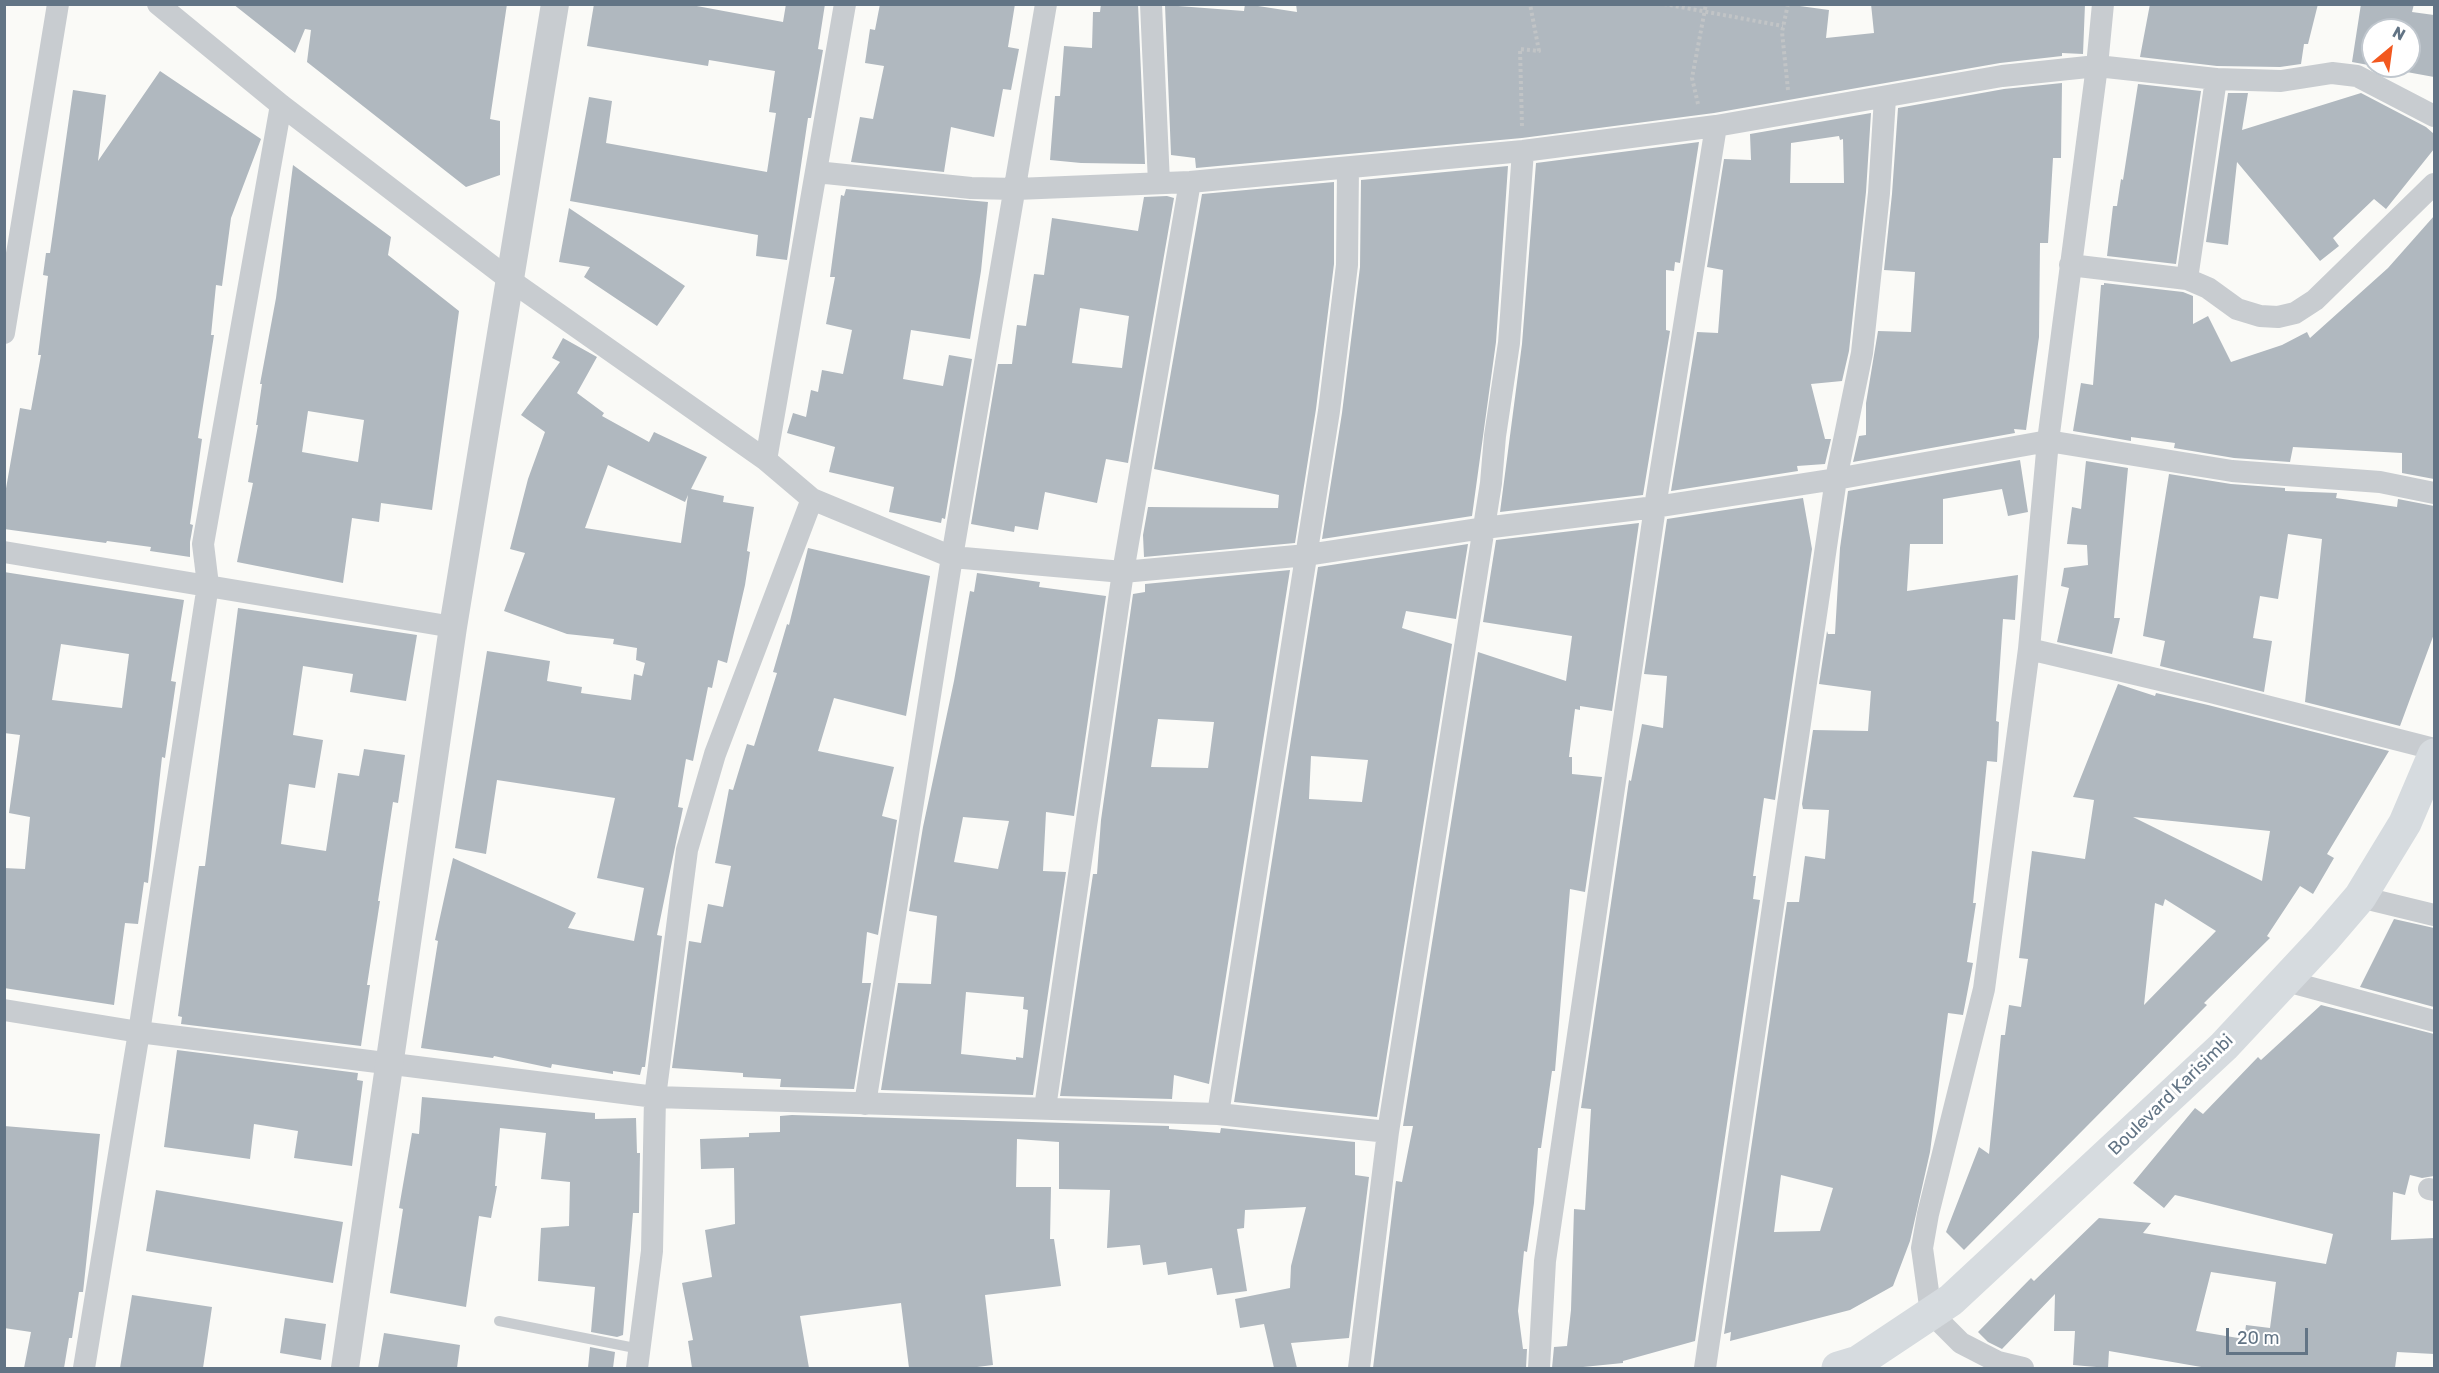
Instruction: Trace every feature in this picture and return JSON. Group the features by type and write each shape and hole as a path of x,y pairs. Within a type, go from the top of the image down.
{"main road":[{"name":"Boulevard Karisimbi","path":"1853,1366 1951,1300 2165,1103 2286,981 2360,897 2405,823 2434,755"}],"street":[{"path":"4,333 58,4"},
{"path":"158,4 280,105 510,280 766,460 812,499 951,557 1123,572 1307,555 1484,528 1655,507 1836,479 2048,441 2232,471 2380,482 2434,493"},
{"path":"345,1368 453,627 555,4"},
{"path":"766,460 845,4"},
{"path":"865,1104 951,557 1046,4"},
{"path":"1151,4 1160,183"},
{"path":"2023,1368 1998,1362 1961,1342 1931,1313 1922,1248 1928,1214 1984,989 2029,649 2048,441 2103,4"},
{"path":"816,172 971,188 1016,189 1190,182 1523,151 1790,114 2002,76 2097,66 2216,79 2281,81 2332,73 2357,76 2434,116"},
{"path":"2187,279 2216,79"},
{"path":"1705,1368 1836,479 1862,353 1879,193 1885,98"},
{"path":"84,1368 208,585 203,544 280,105"},
{"path":"1539,1368 1545,1261 1709,126"},
{"path":"1359,1368 1388,1132 1491,483 1495,436 1509,343 1523,151"},
{"path":"1218,1114 1329,411 1347,266 1348,168"},
{"path":"1045,1108 1123,572 1190,182"},
{"path":"2070,265 2187,279 2208,288 2237,309 2260,316 2278,317 2295,313 2315,300 2434,184"},
{"path":"638,1359 652,1251 655,1097 687,850 715,754 812,499"},
{"path":"4,552 453,627"},
{"path":"2029,649 2211,692 2434,749"},
{"path":"2360,897 2434,915"},
{"path":"2286,981 2434,1021"},
{"path":"4,1010 139,1032 655,1097 1218,1114 1388,1132"}],"lane":[{"path":"499,1321 638,1359"}],"path":[{"path":"1523,151 1520,49 1539,51 1530,4"},
{"path":"1664,4 1783,26"},
{"path":"1706,4 1692,78 1709,126"},
{"path":"1788,4 1783,26 1790,114"}],"building":[{"path":"233,4 507,4 490,119 500,121 500,175 466,187 307,62 311,30 305,29 295,53"},
{"path":"594,4 686,4 783,22 786,4 825,4 818,49 823,50 811,118 808,118 787,260 756,256 758,235 570,201 589,97 612,101 606,143 767,172 776,113 769,112 775,71 709,60 708,66 587,46"},
{"path":"880,4 1015,4 1008,47 1019,49 1011,90 1003,89 994,137 951,127 944,172 851,162 860,117 873,119 884,66 865,63 870,29 875,30"},
{"path":"1101,4 1138,4 1145,164 1050,160 1055,96 1060,96 1064,46 1092,48 1093,12 1100,12"},
{"path":"1245,4 1297,12 1296,4 1785,4 1829,10 1826,38 1874,33 1871,4 2085,4 2083,54 2062,53 2062,56 2000,63 1714,113 1522,138 1196,168 1195,158 1171,155 1165,5 1244,11"},
{"path":"2150,4 2318,4 2308,44 2304,44 2301,64 2280,67 2217,66 2140,57"},
{"path":"2361,4 2414,4 2412,12 2434,15 2434,77 2421,75 2421,18 2361,18 2361,64 2352,62"},
{"path":"160,71 261,139 231,218 222,286 216,285 211,335 214,335 198,438 202,439 190,524 193,525 190,557 150,551 151,547 4,529 4,500 20,408 31,410 41,355 38,355 48,276 43,275 46,253 50,253 73,90 106,95 98,161"},
{"path":"2062,83 2061,158 2053,158 2048,243 2040,243 2039,337 2026,430 2014,429 2015,433 1853,462 1859,436 1866,435 1866,403 1878,331 1911,332 1915,272 1884,270 1898,108 2004,89"},
{"path":"2138,84 2201,91 2176,264 2107,256 2113,206 2117,206 2121,179 2123,180"},
{"path":"2228,93 2248,93 2242,130 2361,93 2426,127 2434,134 2434,149 2386,209 2374,199 2333,238 2339,246 2320,261 2237,162 2228,245 2206,242"},
{"path":"1871,113 1866,192 1849,351 1842,381 1811,384 1825,439 1831,439 1825,464 1797,466 1798,471 1671,491 1697,332 1718,333 1723,270 1707,267 1724,159 1751,160 1750,134","holes":["1839,136 1840,140 1843,139 1844,183 1790,183 1791,143"]},
{"path":"1699,142 1680,263 1675,262 1674,271 1666,270 1666,330 1670,331 1643,495 1500,512 1522,344 1536,163"},
{"path":"293,165 391,237 388,255 459,311 432,510 381,503 379,522 352,518 343,583 237,562 253,483 248,482 258,425 256,425 262,384 260,384 276,298","holes":["308,411 364,420 358,462 302,452"]},
{"path":"1508,166 1496,342 1472,516 1322,539 1342,413 1360,267 1361,180"},
{"path":"1334,182 1334,264 1316,409 1295,543 1144,557 1143,535 1148,507 1278,508 1279,495 1154,469 1202,194"},
{"path":"846,189 988,202 981,271 970,339 911,330 903,379 943,386 949,355 972,359 945,519 942,518 941,523 889,512 894,487 829,472 835,447 787,433 793,413 806,417 811,390 818,392 822,370 843,374 852,330 826,324 835,277 830,277 841,195 844,196"},
{"path":"1144,197 1174,198 1128,463 1106,459 1097,503 1045,492 1038,530 1015,526 1014,532 971,524 998,364 1012,364 1017,325 1026,326 1034,274 1044,275 1052,218 1138,231","holes":["1080,308 1129,316 1122,368 1072,363"]},
{"path":"569,208 685,286 657,326 584,277 590,267 559,262"},
{"path":"2434,216 2434,479 2402,473 2402,453 2293,447 2290,462 2234,458 2174,448 2175,443 2131,437 2131,441 2073,431 2081,383 2093,385 2101,285 2104,283 2183,292 2193,296 2193,324 2208,316 2231,362 2282,345 2307,332 2310,338 2388,268"},
{"path":"563,338 597,357 577,393 604,413 602,416 649,442 654,432 707,457 691,489 724,496 723,502 754,507 747,551 750,552 745,585 727,663 718,660 712,688 708,687 693,761 686,759 678,807 683,808 657,935 662,936 645,1067 642,1067 640,1075 613,1071 613,1074 552,1064 551,1068 494,1056 493,1058 421,1048 438,941 435,940 453,858 576,913 568,928 634,941 644,888 597,878 615,798 497,780 486,854 455,848 487,651 550,661 547,681 582,687 581,693 631,700 634,674 642,676 645,663 636,660 637,648 613,644 614,639 567,634 504,611 525,553 510,549 528,479 545,432 521,415 560,362 552,358","holes":["608,465 685,502 688,495 681,543 585,528"]},
{"path":"2020,460 2028,512 2008,516 2002,489 1943,499 1943,544 1910,544 1907,591 2018,575 2015,620 2003,619 1996,721 1999,722 1997,762 1987,761 1973,903 1976,903 1967,962 1973,963 1963,1015 1948,1013 1930,1152 1910,1241 1893,1286 1850,1310 1730,1341 1731,1332 1724,1334 1787,902 1799,902 1805,856 1825,859 1829,810 1803,809 1802,804 1813,730 1868,731 1871,691 1819,684 1827,631 1828,634 1835,634 1840,548 1848,491","holes":["1781,1175 1833,1188 1820,1231 1774,1232"]},
{"path":"2086,461 2128,468 2114,618 2120,618 2112,654 2057,642 2069,588 2061,586 2064,568 2088,565 2087,545 2067,544 2072,507 2081,509"},
{"path":"2169,474 2231,484 2285,488 2285,491 2337,493 2336,498 2397,507 2398,499 2434,506 2434,634 2400,726 2305,702 2322,539 2288,534 2278,599 2260,596 2253,638 2272,641 2264,692 2160,666 2165,641 2143,636"},
{"path":"1803,498 1812,549 1775,800 1764,798 1753,876 1756,876 1753,899 1760,900 1695,1341 1623,1361 1623,1363 1552,1368 1554,1347 1567,1346 1571,1310 1574,1209 1585,1210 1591,1109 1581,1108 1629,780 1631,781 1642,724 1663,728 1667,676 1644,674 1667,519"},
{"path":"1639,523 1612,711 1580,706 1580,710 1575,709 1569,757 1572,757 1572,774 1602,777 1585,892 1570,889 1555,1071 1552,1071 1541,1148 1538,1148 1534,1203 1527,1252 1524,1251 1518,1311 1523,1349 1527,1349 1526,1368 1373,1368 1396,1181 1402,1182 1413,1126 1403,1126 1478,652 1566,681 1572,636 1483,622 1496,540"},
{"path":"1468,544 1456,619 1406,611 1402,628 1452,644 1377,1117 1234,1102 1318,567","holes":["1311,756 1368,760 1362,802 1309,799"]},
{"path":"808,548 930,576 906,716 834,698 818,751 894,767 882,816 897,820 878,935 867,932 862,983 871,983 854,1089 780,1087 781,1079 743,1077 743,1073 672,1068 689,941 701,943 708,904 723,907 731,866 715,863 729,789 733,790 747,744 754,746 777,673 773,672 787,624 789,625"},
{"path":"1290,570 1209,1084 1174,1075 1172,1099 1060,1096 1093,874 1097,874 1101,820 1133,594 1145,592 1145,584","holes":["1158,719 1214,722 1208,768 1151,767"]},
{"path":"4,572 184,600 171,681 176,682 165,758 162,757 148,883 144,882 138,924 125,923 114,1005 4,988 4,868 25,869 30,817 9,813 20,735 4,733","holes":["61,644 129,654 122,708 52,700"]},
{"path":"977,573 1040,582 1039,587 1106,596 1074,816 1046,812 1043,871 1066,872 1033,1095 881,1090 898,983 931,984 937,916 909,911 923,827 954,681 970,591 974,592","holes":["963,817 1009,821 998,869 954,862","966,992 1024,997 1023,1009 1028,1010 1023,1058 1016,1057 1016,1060 961,1054"]},
{"path":"238,608 417,635 406,701 350,692 353,674 303,666 293,735 323,740 315,788 289,784 281,844 326,851 338,773 359,776 364,749 405,755 398,803 393,802 378,901 380,901 367,985 370,985 361,1046 181,1024 182,1017 178,1016 199,866 205,866"},
{"path":"2118,684 2155,696 2156,693 2208,705 2389,751 2327,854 2334,858 2313,894 2300,886 2267,936 2270,938 2204,1003 2207,1005 1964,1250 1946,1232 1979,1147 1989,1154 2001,1035 2005,1035 2009,1005 2021,1007 2028,959 2019,958 2032,851 2085,859 2094,800 2073,797","holes":["2133,817 2270,831 2262,881","2165,899 2216,931 2144,1005 2155,903 2163,906"]},
{"path":"2394,919 2434,928 2434,1007 2360,987"},
{"path":"2321,1005 2434,1034 2434,1176 2422,1178 2410,1175 2405,1195 2393,1192 2391,1240 2434,1238 2434,1354 2397,1352 2395,1368 2207,1368 2109,1351 2108,1368 2073,1365 2075,1331 2054,1331 2055,1294 2002,1349 1988,1342 1978,1332 2031,1278 2034,1281 2099,1218 2151,1223 2143,1233 2326,1264 2333,1234 2175,1195 2164,1208 2133,1183 2195,1108 2203,1114 2258,1057 2261,1060","holes":["2211,1272 2276,1282 2270,1328 2246,1325 2244,1339 2196,1331"]},
{"path":"177,1050 358,1073 357,1080 363,1081 352,1166 294,1158 298,1131 254,1124 250,1159 164,1147"},
{"path":"422,1097 595,1113 595,1119 636,1118 637,1153 640,1153 639,1213 633,1213 623,1335 617,1337 591,1332 595,1287 538,1281 541,1228 569,1226 570,1182 541,1179 546,1133 500,1128 495,1186 497,1186 491,1218 479,1216 466,1307 390,1293 403,1209 399,1208 412,1133 419,1134"},
{"path":"780,1116 1169,1126 1169,1129 1220,1133 1221,1128 1355,1142 1355,1175 1369,1177 1349,1338 1291,1343 1297,1368 1274,1368 1264,1324 1240,1328 1235,1299 1290,1288 1291,1266 1306,1207 1245,1210 1244,1228 1237,1229 1247,1291 1217,1295 1212,1268 1168,1275 1166,1262 1143,1265 1140,1245 1107,1248 1110,1190 1059,1189 1059,1142 1017,1139 1016,1187 1051,1187 1050,1239 1054,1239 1061,1286 985,1295 993,1365 969,1368 909,1368 901,1303 800,1316 809,1368 692,1368 688,1341 693,1340 682,1283 712,1277 705,1230 735,1224 734,1168 701,1169 700,1139 749,1137 749,1133 780,1132"},
{"path":"4,1126 100,1134 83,1292 79,1292 72,1338 69,1338 64,1368 24,1368 31,1332 4,1328"},
{"path":"156,1190 343,1222 333,1283 146,1251"},
{"path":"132,1295 212,1307 203,1368 120,1368"},
{"path":"285,1318 326,1324 321,1360 280,1353"},
{"path":"384,1333 460,1345 457,1368 378,1368"},
{"path":"590,1347 615,1352 613,1368 588,1368"}]}
